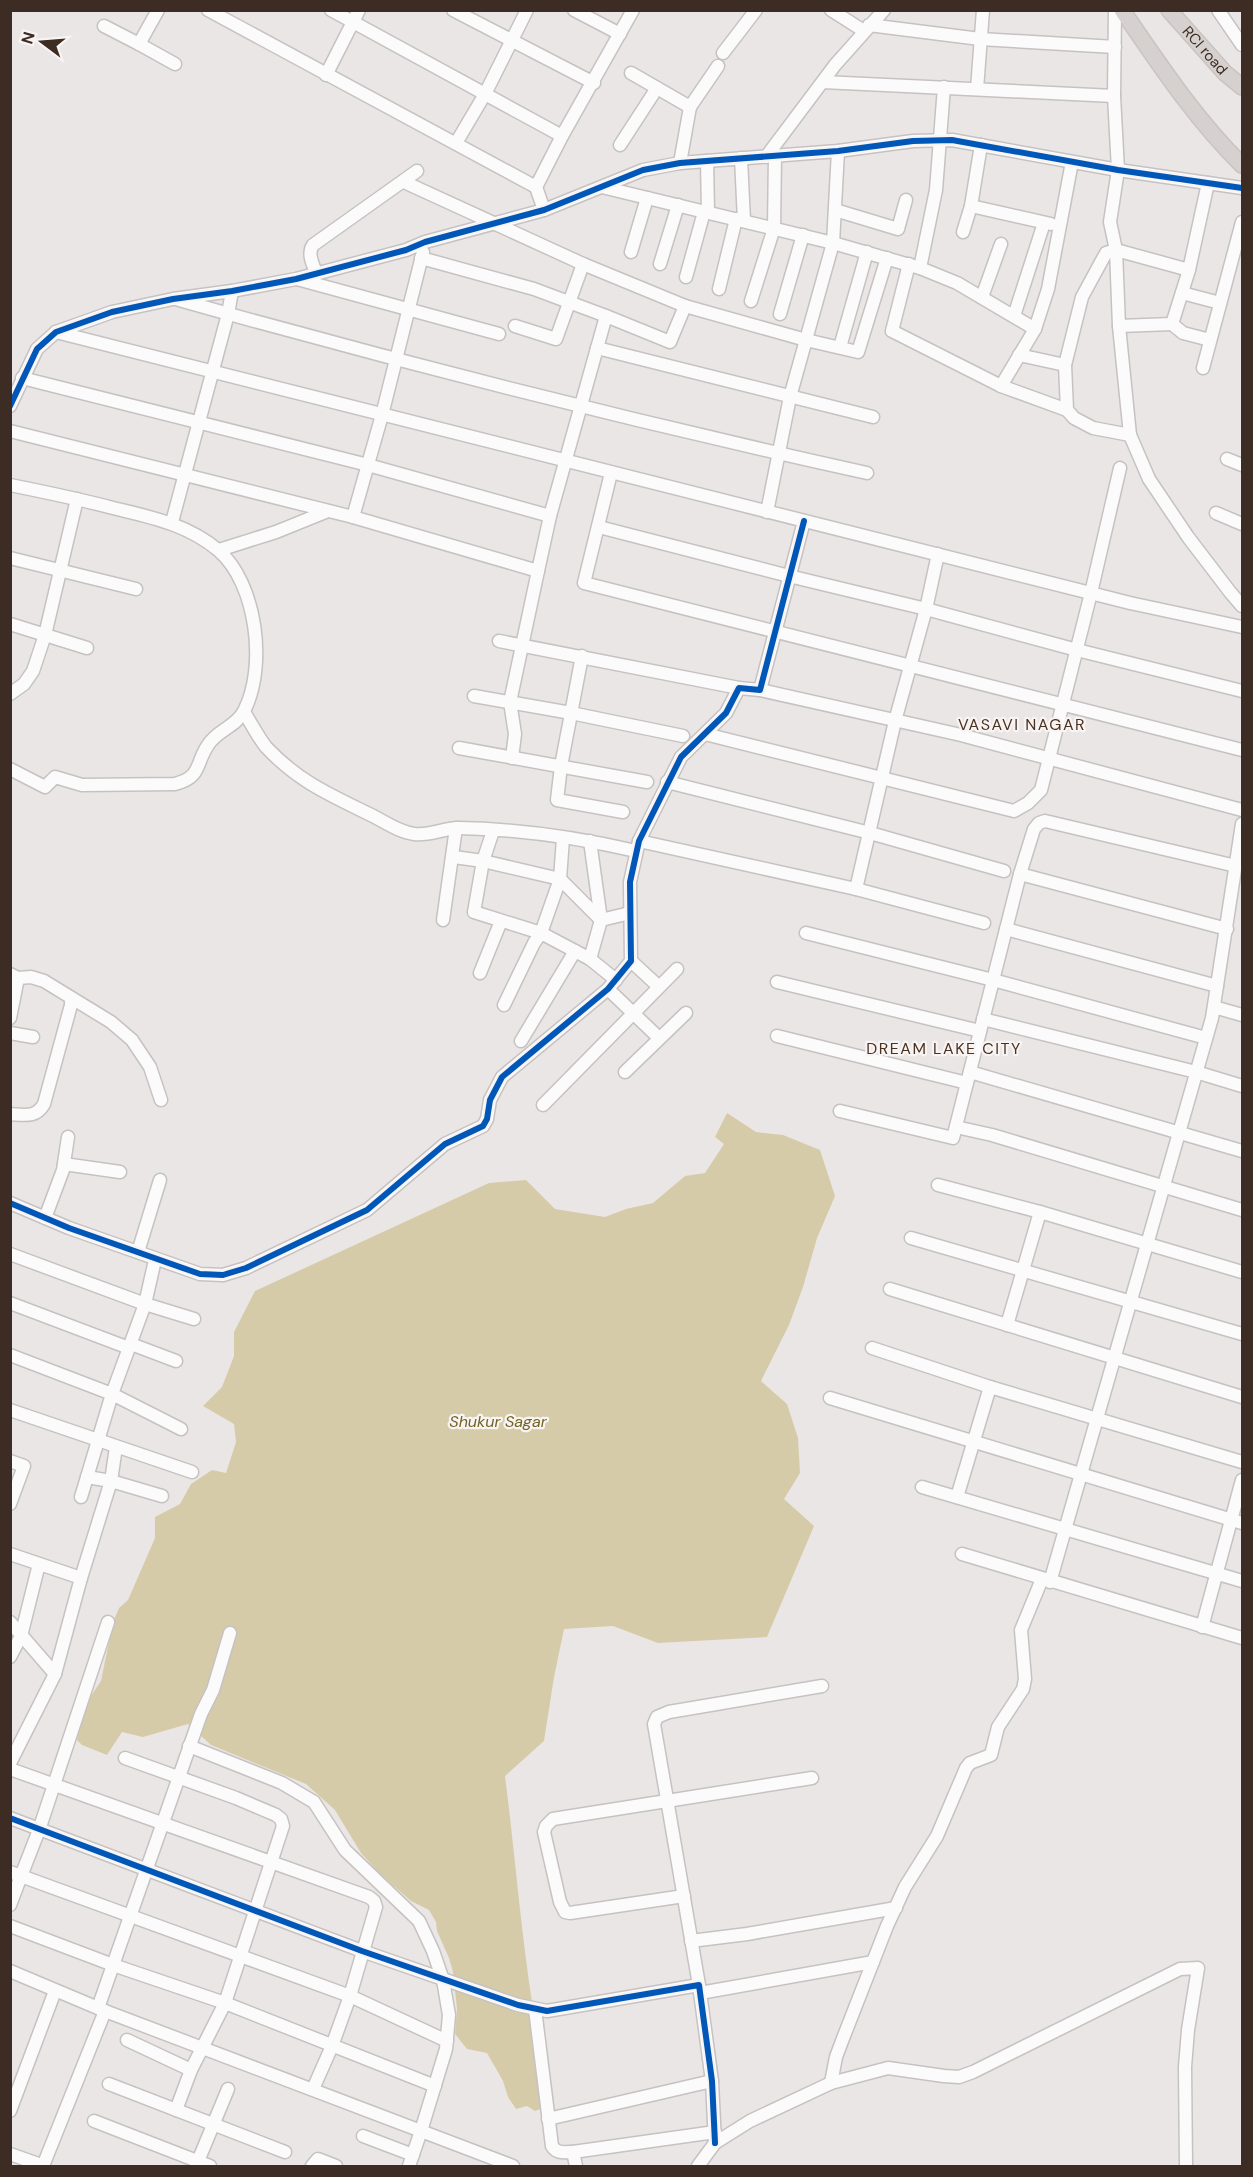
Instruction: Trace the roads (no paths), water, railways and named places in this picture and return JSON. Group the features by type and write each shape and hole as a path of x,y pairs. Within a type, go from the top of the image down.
{"main road":[{"path":"1122,10 1162,68 1218,140 1242,165"},
{"name":"RCI road","path":"1169,10 1225,73 1242,87"}],"street":[{"path":"139,45 158,10"},
{"path":"331,10 356,16 485,94 562,136"},
{"path":"453,10 594,83"},
{"path":"456,143 485,94 527,10"},
{"path":"574,10 621,34"},
{"path":"536,187 633,10"},
{"path":"723,52 756,10"},
{"path":"831,10 867,28 980,39 1115,47"},
{"path":"751,301 774,228 771,156 823,82 884,10"},
{"path":"977,89 983,10"},
{"path":"1115,10 1114,96 1118,170 1110,222 1116,250 1119,327 1130,435 1145,470 1188,537 1242,606"},
{"path":"1218,10 1242,45"},
{"path":"213,12 536,187 544,210"},
{"path":"326,75 356,16"},
{"path":"104,26 175,64"},
{"path":"680,163 690,107 718,66"},
{"path":"631,72 690,107"},
{"path":"823,82 1114,96"},
{"path":"944,87 936,190 892,331 1001,386 1067,410 1074,418 1093,428 1130,435"},
{"path":"620,145 657,88"},
{"path":"10,406 37,349 56,332 112,312 173,299 296,279 406,250 425,242 544,210 643,170 680,163 838,151 913,141 940,141 981,145 1118,170 1242,188"},
{"path":"963,232 971,206 981,145"},
{"path":"767,512 790,397 833,243 838,151"},
{"path":"719,289 740,220 741,158"},
{"path":"686,276 706,212 707,161"},
{"path":"1001,386 1035,329 1053,267 1072,162"},
{"path":"316,273 309,255 309,250 313,245 417,171"},
{"path":"404,182 493,225 686,306 806,340 858,352 887,258"},
{"path":"1172,324 1189,270 1208,183"},
{"path":"602,187 803,235 914,266 957,283 1035,329"},
{"path":"631,252 647,198"},
{"path":"836,210 898,229 906,200"},
{"path":"660,264 678,205"},
{"path":"971,206 1060,226"},
{"path":"1203,368 1242,222"},
{"path":"1014,316 1044,223"},
{"path":"780,314 803,235"},
{"path":"353,517 382,415 425,242"},
{"path":"982,297 1001,244"},
{"path":"1067,410 1065,365 1082,297 1106,253 1116,250 1189,270"},
{"path":"840,347 867,252"},
{"path":"421,258 534,289 670,342 686,306"},
{"path":"515,326 556,339 583,264"},
{"path":"1229,272 1242,269"},
{"path":"296,279 499,334"},
{"path":"172,522 228,314 232,291"},
{"path":"1182,293 1220,303"},
{"path":"173,299 396,359 779,454 867,473"},
{"path":"512,758 515,734 510,702 522,645 550,516 606,316"},
{"path":"1119,327 1172,324 1183,333 1210,340"},
{"path":"56,332 1091,593 1242,627"},
{"path":"597,348 873,417"},
{"path":"1020,355 1065,365"},
{"path":"22,378 368,465 550,516"},
{"path":"10,431 184,477 353,517 538,571"},
{"path":"1227,459 1242,465"},
{"path":"705,734 1014,811 1028,803 1041,790 1091,593 1118,468 1145,470"},
{"path":"612,473 584,583 1242,750"},
{"path":"10,485 172,522 197,535 219,550 235,570 253,616 256,649 255,679 244,712 233,725 216,736 208,745 195,775 186,781 175,784 82,785 55,777 45,787 10,769"},
{"path":"10,694 24,684 33,670 45,635 77,499"},
{"path":"219,550 276,532 328,511"},
{"path":"1216,513 1242,524"},
{"path":"760,690 804,520"},
{"path":"599,527 1242,691"},
{"path":"856,889 938,554"},
{"path":"10,558 136,589"},
{"path":"10,624 87,648"},
{"path":"499,641 739,688 760,690 961,735 1242,810"},
{"path":"582,656 561,766 557,800 623,812"},
{"path":"10,1203 155,1260 200,1274 223,1275 256,1263 367,1210 445,1144 483,1126 487,1119 490,1100 502,1077 612,984 631,962 630,882 638,846 681,757 726,713 739,688"},
{"path":"474,696 571,712 683,736"},
{"path":"244,712 265,745 287,766 320,791 398,830 414,834 430,834 456,828 638,846 856,889 984,923"},
{"path":"459,748 647,782"},
{"path":"667,782 870,833 1004,871"},
{"path":"840,1111 953,1138 1020,874 1034,829 1039,823 1045,821 1236,866"},
{"path":"831,2083 842,2040 896,1908 937,1836 966,1768 970,1763 991,1755 998,1727 1023,1689 1026,1679 1021,1630 1046,1581 1065,1530 1214,1007 1242,824"},
{"path":"443,921 454,857 456,828"},
{"path":"493,831 483,861 474,912 541,933 590,959 659,1038"},
{"path":"504,1005 541,933 560,879 563,838"},
{"path":"590,841 601,920 590,959"},
{"path":"454,857 483,861 560,879 601,920"},
{"path":"1020,874 1227,929"},
{"path":"601,920 630,913"},
{"path":"480,973 501,921"},
{"path":"1006,929 1217,986"},
{"path":"806,933 993,980 1206,1038"},
{"path":"520,1041 574,951"},
{"path":"631,962 658,986"},
{"path":"543,1105 677,969"},
{"path":"10,1018 14,976 31,977 44,981 67,993 71,998 111,1022 132,1041 150,1068 161,1100"},
{"path":"777,982 1196,1072 1242,1086"},
{"path":"10,1114 32,1115 39,1112 44,1104 71,998"},
{"path":"1214,1007 1242,1016"},
{"path":"625,1072 686,1013"},
{"path":"10,1033 33,1037"},
{"path":"777,1036 969,1078 1179,1132 1242,1151"},
{"path":"956,1127 992,1135 1242,1210"},
{"path":"45,1218 64,1164 68,1137"},
{"path":"64,1164 120,1172"},
{"path":"138,1252 160,1180"},
{"path":"938,1185 1040,1212 1242,1272"},
{"path":"1007,1325 1040,1212"},
{"path":"911,1238 1242,1334"},
{"path":"10,1254 145,1304 194,1319"},
{"path":"81,1497 112,1394 145,1304 155,1260"},
{"path":"890,1289 1242,1397"},
{"path":"10,1303 176,1361"},
{"path":"872,1348 990,1387 1242,1462"},
{"path":"10,1356 112,1394 181,1429"},
{"path":"957,1497 990,1387"},
{"path":"830,1398 1237,1522"},
{"path":"10,1410 192,1472"},
{"path":"10,1763 55,1674 111,1481 116,1447"},
{"path":"10,1461 24,1466 10,1504"},
{"path":"87,1477 111,1481 162,1496"},
{"path":"1202,1627 1216,1574 1237,1522 1242,1480"},
{"path":"922,1487 1242,1581"},
{"path":"10,1554 81,1578"},
{"path":"962,1554 1242,1638"},
{"path":"10,1657 21,1636 39,1564"},
{"path":"10,1622 55,1674"},
{"path":"10,1905 16,1874 39,1830 108,1622"},
{"path":"10,2154 44,2166 102,2010 113,1965 129,1917 189,1746 213,1690 230,1633"},
{"path":"698,2166 715,2137 712,2081 684,1896 654,1724 657,1717 669,1712 822,1686"},
{"path":"189,1746 282,1783 314,1802 345,1850 419,1921 433,1951 449,2015 447,2041 411,2161 363,2136"},
{"path":"125,1758 276,1815 283,1826 225,2003 191,2070 176,2110"},
{"path":"10,1769 369,1897 374,1901 376,1907 350,1996 314,2089"},
{"path":"684,1896 565,1912 560,1902 544,1832 546,1826 553,1819 812,1778"},
{"path":"10,1818 145,1871 362,1951 442,1980 535,2009 548,2011 873,1962"},
{"path":"16,1874 350,1996 447,2041"},
{"path":"691,1941 747,1934 896,1908"},
{"path":"10,1926 113,1965 225,2003 435,2085"},
{"path":"535,2009 552,2146 560,2152 573,2152 715,2137 831,2083 888,2068 960,2076 973,2072 1180,1969 1198,1968 1188,2030 1185,2067 1186,2166"},
{"path":"10,1971 102,2010 513,2166"},
{"path":"10,2111 55,1990"},
{"path":"127,2040 191,2070"},
{"path":"548,2119 712,2081"},
{"path":"109,2084 285,2152"},
{"path":"94,2121 201,2165 228,2089"},
{"path":"573,2152 576,2166"},
{"path":"312,2166 318,2160 336,2166"}],"water":[{"name":"Shukur Sagar","path":"727,1113 756,1132 783,1135 820,1150 835,1196 817,1238 789,1325 761,1381 787,1404 798,1438 800,1473 784,1499 814,1526 767,1637 658,1643 613,1626 564,1629 544,1741 505,1776 533,2009 545,2074 556,2112 546,2107 535,2111 527,2106 516,2109 487,2053 467,2049 455,2034 457,2009 453,1972 437,1931 436,1922 429,1910 411,1901 380,1874 361,1853 335,1810 306,1784 211,1745 188,1724 143,1737 122,1732 107,1755 82,1745 77,1740 84,1706 101,1681 113,1622 119,1608 128,1600 155,1538 155,1517 180,1504 191,1484 212,1470 226,1473 236,1442 234,1424 203,1406 222,1387 234,1356 234,1332 255,1291 489,1183 526,1180 555,1209 605,1217 653,1203 685,1176 705,1173 724,1144 715,1137"}],"district":[{"name":"VASAVI NAGAR","path":"1022,724"},
{"name":"DREAM LAKE CITY","path":"944,1048"}]}
